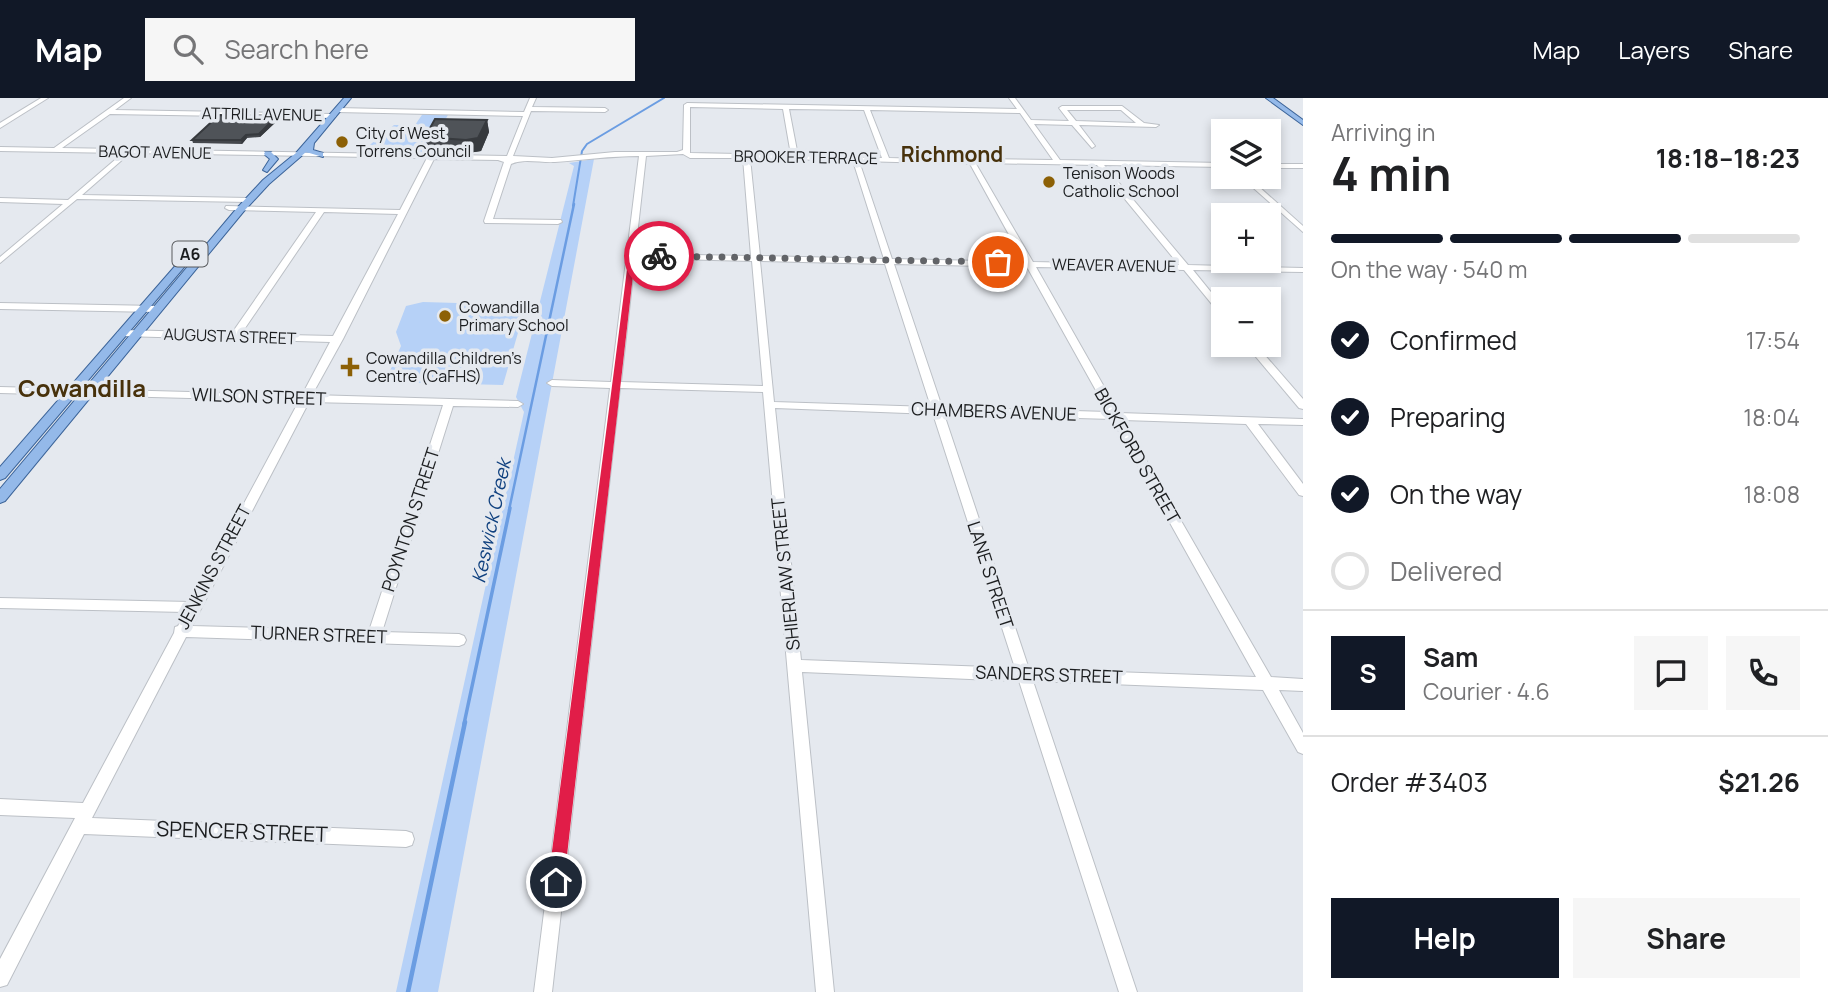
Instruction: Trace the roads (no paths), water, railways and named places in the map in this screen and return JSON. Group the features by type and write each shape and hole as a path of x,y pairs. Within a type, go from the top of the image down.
{"main road":[{"name":"A6","path":"0,498 157,309 267,170 287,155 338,98"},
{"name":"A6","path":"0,475 229,208 248,200 299,155 348,98"},
{"path":"1269,98 1303,123"},
{"path":"1279,98 1303,115"},
{"path":"310,141 309,151 320,155"},
{"path":"267,170 274,159 268,154"}],"street":[{"path":"0,126 45,98"},
{"path":"54,151 128,98"},
{"path":"533,98 488,220 558,222"},
{"path":"682,98 687,105 685,153"},
{"path":"822,98 825,107"},
{"path":"923,98 929,109"},
{"path":"1012,98 1058,162"},
{"path":"1121,98 1128,106 1124,108"},
{"path":"687,105 736,102 786,106 1021,111"},
{"path":"786,106 794,157"},
{"path":"866,108 886,159"},
{"path":"1092,146 1062,108 1124,108 1142,124"},
{"name":"ATTRILL AVENUE","path":"108,112 322,115 605,110"},
{"path":"1029,122 1156,125"},
{"name":"BAGOT AVENUE","path":"0,150 299,155"},
{"path":"0,261 128,152"},
{"name":"BROOKER TERRACE","path":"299,155 509,159 685,153 971,162 1211,165"},
{"path":"543,992 643,154"},
{"name":"SHIERLAW STREET","path":"746,156 825,992"},
{"name":"JENKINS STREET","path":"0,978 180,631 338,339 431,158"},
{"name":"LANE STREET","path":"855,158 1128,992"},
{"name":"BICKFORD STREET","path":"971,162 1303,747"},
{"path":"1100,163 1211,298"},
{"path":"1281,166 1303,166"},
{"path":"1257,189 1303,230"},
{"path":"0,200 74,199 239,204 321,211 404,212"},
{"path":"235,336 321,211"},
{"name":"WEAVER AVENUE","path":"632,256 1303,270"},
{"path":"0,306 157,309"},
{"name":"AUGUSTA STREET","path":"122,333 338,339"},
{"path":"1261,357 1303,406"},
{"path":"552,383 768,389"},
{"name":"WILSON STREET","path":"0,390 518,404"},
{"name":"POYNTON STREET","path":"374,637 449,402"},
{"name":"CHAMBERS AVENUE","path":"769,405 1303,422"},
{"path":"1249,420 1303,492"},
{"path":"0,603 193,607"},
{"name":"TURNER STREET","path":"180,631 458,640"},
{"name":"SANDERS STREET","path":"794,666 1303,685"},
{"name":"SPENCER STREET","path":"0,807 82,818 405,839"}],"waterway":[{"name":"Keswick Creek","path":"573,206 582,151 587,144 664,98"},
{"name":"Keswick Creek","path":"509,510 574,204"},
{"name":"Keswick Creek","path":"464,724 510,508"},
{"name":"Keswick Creek","path":"408,992 465,722"}],"place":[{"name":"City of West Torrens Council","path":"342,142"},
{"name":"Tenison Woods Catholic School","path":"1049,182"},
{"name":"Cowandilla Primary School","path":"445,316"},
{"name":"Cowandilla Children’s Centre (CaFHS)","path":"350,367"}],"district":[{"name":"Richmond","path":"952,155"},
{"name":"Cowandilla","path":"82,389"}]}
